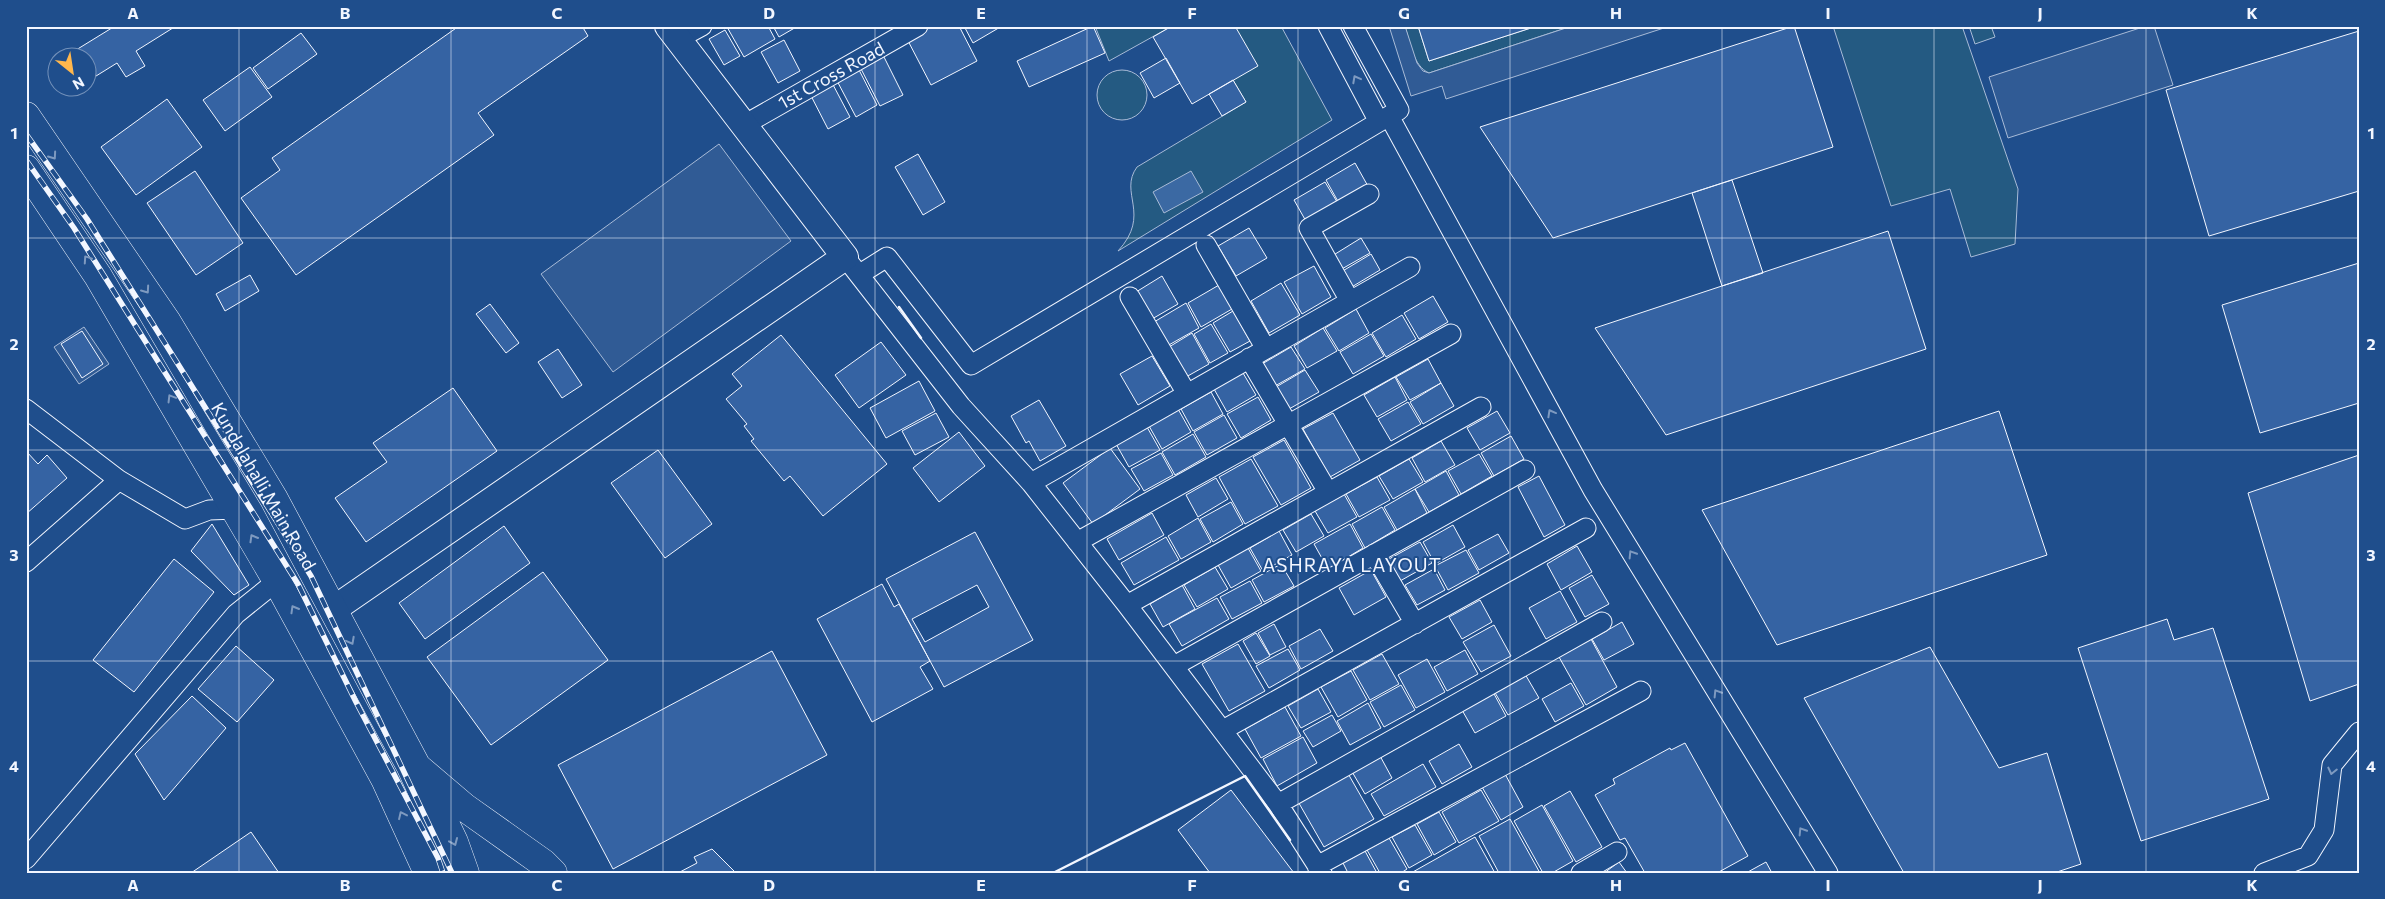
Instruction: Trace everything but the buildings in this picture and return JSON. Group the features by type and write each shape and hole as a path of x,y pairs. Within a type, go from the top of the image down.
{"main road":[{"name":"Kundalahalli Main Road","path":"26,116 167,322 274,499 418,767 464,807 553,873"},
{"name":"Kundalahalli Main Road","path":"26,169 98,276 236,509 385,780 425,866"},
{"path":"385,780 418,767 454,842 465,873"}],"street":[{"path":"702,26 673,33 961,406 1031,483 1127,605 1278,804 1319,870 1641,691"},
{"name":"1st Cross Road","path":"744,125 918,26"},
{"path":"1328,26 1389,116 1593,490 1828,873"},
{"path":"1353,26 1389,116"},
{"path":"334,609 853,265 887,257 971,365 1389,116"},
{"path":"1350,301 1309,228 1369,194"},
{"path":"1206,245 1266,349"},
{"path":"1031,483 1410,267"},
{"path":"1130,297 1187,394"},
{"path":"1077,542 1451,334"},
{"path":"1249,358 1328,492"},
{"path":"1127,605 1481,407"},
{"path":"26,409 119,480 185,520 209,510 236,509"},
{"path":"1174,666 1525,470"},
{"path":"26,562 119,480"},
{"path":"1223,730 1586,528"},
{"path":"1374,554 1415,624"},
{"path":"26,859 236,614 277,581"},
{"path":"1278,804 1602,622"},
{"path":"2264,873 2308,856 2324,830 2332,765 2359,732"},
{"path":"1581,873 1617,852"}],"shaded area":[{"path":"1095,26 1172,26 1109,61"},
{"path":"1235,26 1281,26 1332,120 1118,251 1128,238 1133,226 1134,215 1131,186 1132,177 1137,167 1246,102 1233,80"},
{"path":"1389,26 1405,26 1417,63 1423,71 1429,73 1572,26 1670,26 1446,99 1442,86 1411,96"},
{"path":"1405,26 1418,26 1429,61 1537,26 1572,26 1429,73 1419,65"},
{"path":"1833,26 1962,26 2018,189 2015,244 1971,257 1950,189 1891,206"},
{"path":"1969,26 1991,26 1995,37 1975,44"},
{"path":"2146,26 2154,26 2173,85 2008,138 1989,77"},
{"path":"1117,70 1127,70 1140,77 1147,90 1147,100 1140,113 1127,120 1117,120 1108,116 1101,109 1097,100 1097,90 1101,81 1108,74"},
{"path":"719,144 791,241 613,372 541,274"},
{"path":"1191,171 1203,192 1164,213 1153,192"},
{"path":"84,327 109,364 79,384 54,347"}],"railway":[{"path":"26,134 87,219 311,576 452,873"},
{"path":"26,160 74,228 298,584 356,702 438,858 443,873"}],"wall":[{"path":"899,307 921,338"},
{"path":"1053,873 1245,776 1290,840"}],"district":[{"name":"ASHRAYA LAYOUT","path":"1352,564"}]}
